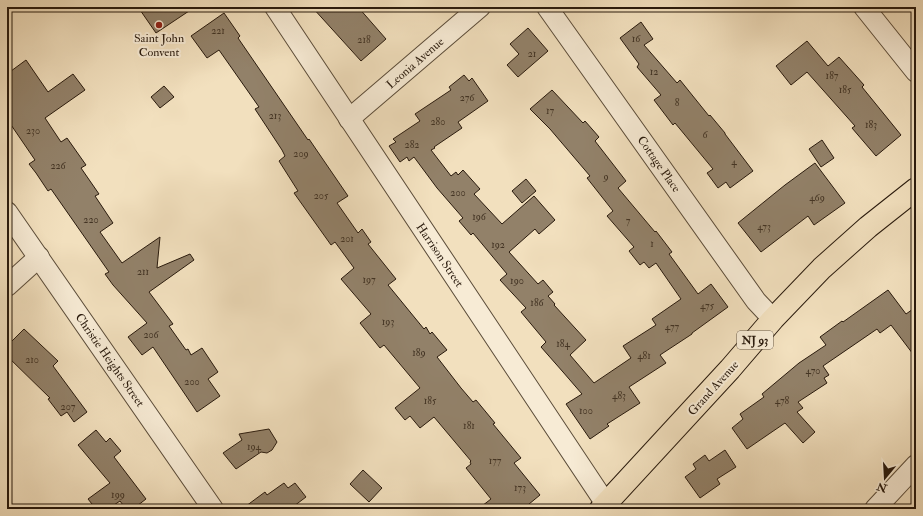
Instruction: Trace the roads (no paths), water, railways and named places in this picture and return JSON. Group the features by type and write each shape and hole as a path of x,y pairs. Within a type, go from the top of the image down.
{"main road":[{"name":"Grand Avenue","path":"603,506 730,369 773,319 828,263 868,227 916,189"}],"street":[{"name":"Harrison Street","path":"274,7 603,506"},
{"name":"Leonia Avenue","path":"349,119 480,7"},
{"name":"Cottage Place","path":"547,7 756,301 773,319"},
{"path":"864,7 916,72"},
{"name":"Christie Heights Street","path":"7,212 213,509"},
{"path":"7,286 38,257"},
{"path":"875,509 916,465"}],"place":[{"name":"Saint John Convent","path":"159,25"}]}
